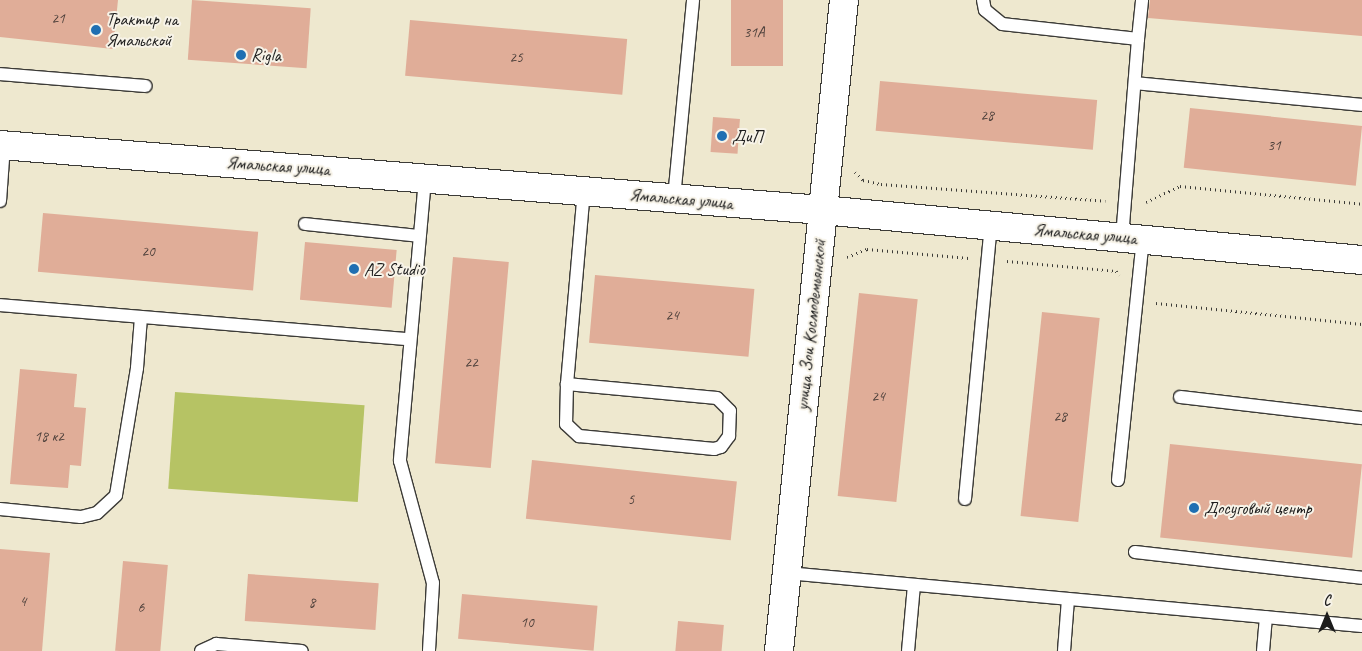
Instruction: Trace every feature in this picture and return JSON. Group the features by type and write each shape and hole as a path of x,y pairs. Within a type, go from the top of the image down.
{"street":[{"name":"улица Зои Космодемьянской","path":"779,651 844,0"},
{"name":"Ямальская улица","path":"2,145 822,210 1362,260"}],"lane":[{"path":"674,198 693,0"},
{"path":"983,0 985,10 1002,24 1138,38"},
{"path":"1118,480 1133,239 1126,203 1142,0"},
{"path":"0,74 146,86"},
{"path":"1135,83 1362,105"},
{"path":"0,200 2,145"},
{"path":"425,179 409,339 400,461 433,583 429,651"},
{"path":"566,384 717,398 730,411 729,436 721,447 714,449 578,436 566,424 566,384 584,191"},
{"path":"305,224 419,236"},
{"path":"964,500 991,225"},
{"path":"0,305 409,339"},
{"path":"0,509 81,517 97,513 116,495 137,368 141,317"},
{"path":"1180,397 1362,418"},
{"path":"1135,552 1362,578"},
{"path":"788,573 1362,626"},
{"path":"908,651 914,585"},
{"path":"1064,651 1068,599"},
{"path":"1263,651 1266,618"},
{"path":"201,651 216,644 302,651"}],"path":[{"path":"853,163 855,172 863,180 881,184 1140,204 1180,186 1362,204"}],"green space":[{"path":"175,392 365,405 358,502 168,489"}],"building":[{"path":"0,0 118,0 113,49 0,37"},
{"path":"192,0 311,8 307,68 188,60"},
{"path":"731,0 783,0 783,66 731,66"},
{"path":"1150,0 1362,0 1362,36 1148,18"},
{"path":"410,20 627,39 622,95 405,76"},
{"path":"880,81 1097,100 1093,150 876,131"},
{"path":"1190,108 1362,126 1356,186 1184,168"},
{"path":"713,117 740,119 737,154 711,152"},
{"path":"43,213 258,232 253,291 38,272"},
{"path":"305,242 397,250 392,308 300,300"},
{"path":"453,257 509,262 491,468 435,463"},
{"path":"595,275 754,289 748,357 589,343"},
{"path":"859,293 918,299 896,502 838,496"},
{"path":"1042,312 1100,318 1078,522 1021,516"},
{"path":"20,369 77,374 74,407 86,408 81,466 70,465 68,488 10,484"},
{"path":"1170,444 1362,464 1352,558 1160,537"},
{"path":"532,460 737,482 731,540 526,519"},
{"path":"0,549 50,553 42,651 0,651"},
{"path":"123,561 168,565 160,651 115,651"},
{"path":"248,574 379,583 375,630 245,621"},
{"path":"462,594 597,606 594,651 458,639"},
{"path":"678,621 724,625 722,651 675,651"}],"place":[{"name":"Трактир на Ямальской","path":"96,30"},
{"name":"Rigla","path":"241,55"},
{"name":"ДиП","path":"722,136"},
{"name":"AZ Studio","path":"354,269"},
{"name":"Досуговый центр","path":"1194,508"}]}
